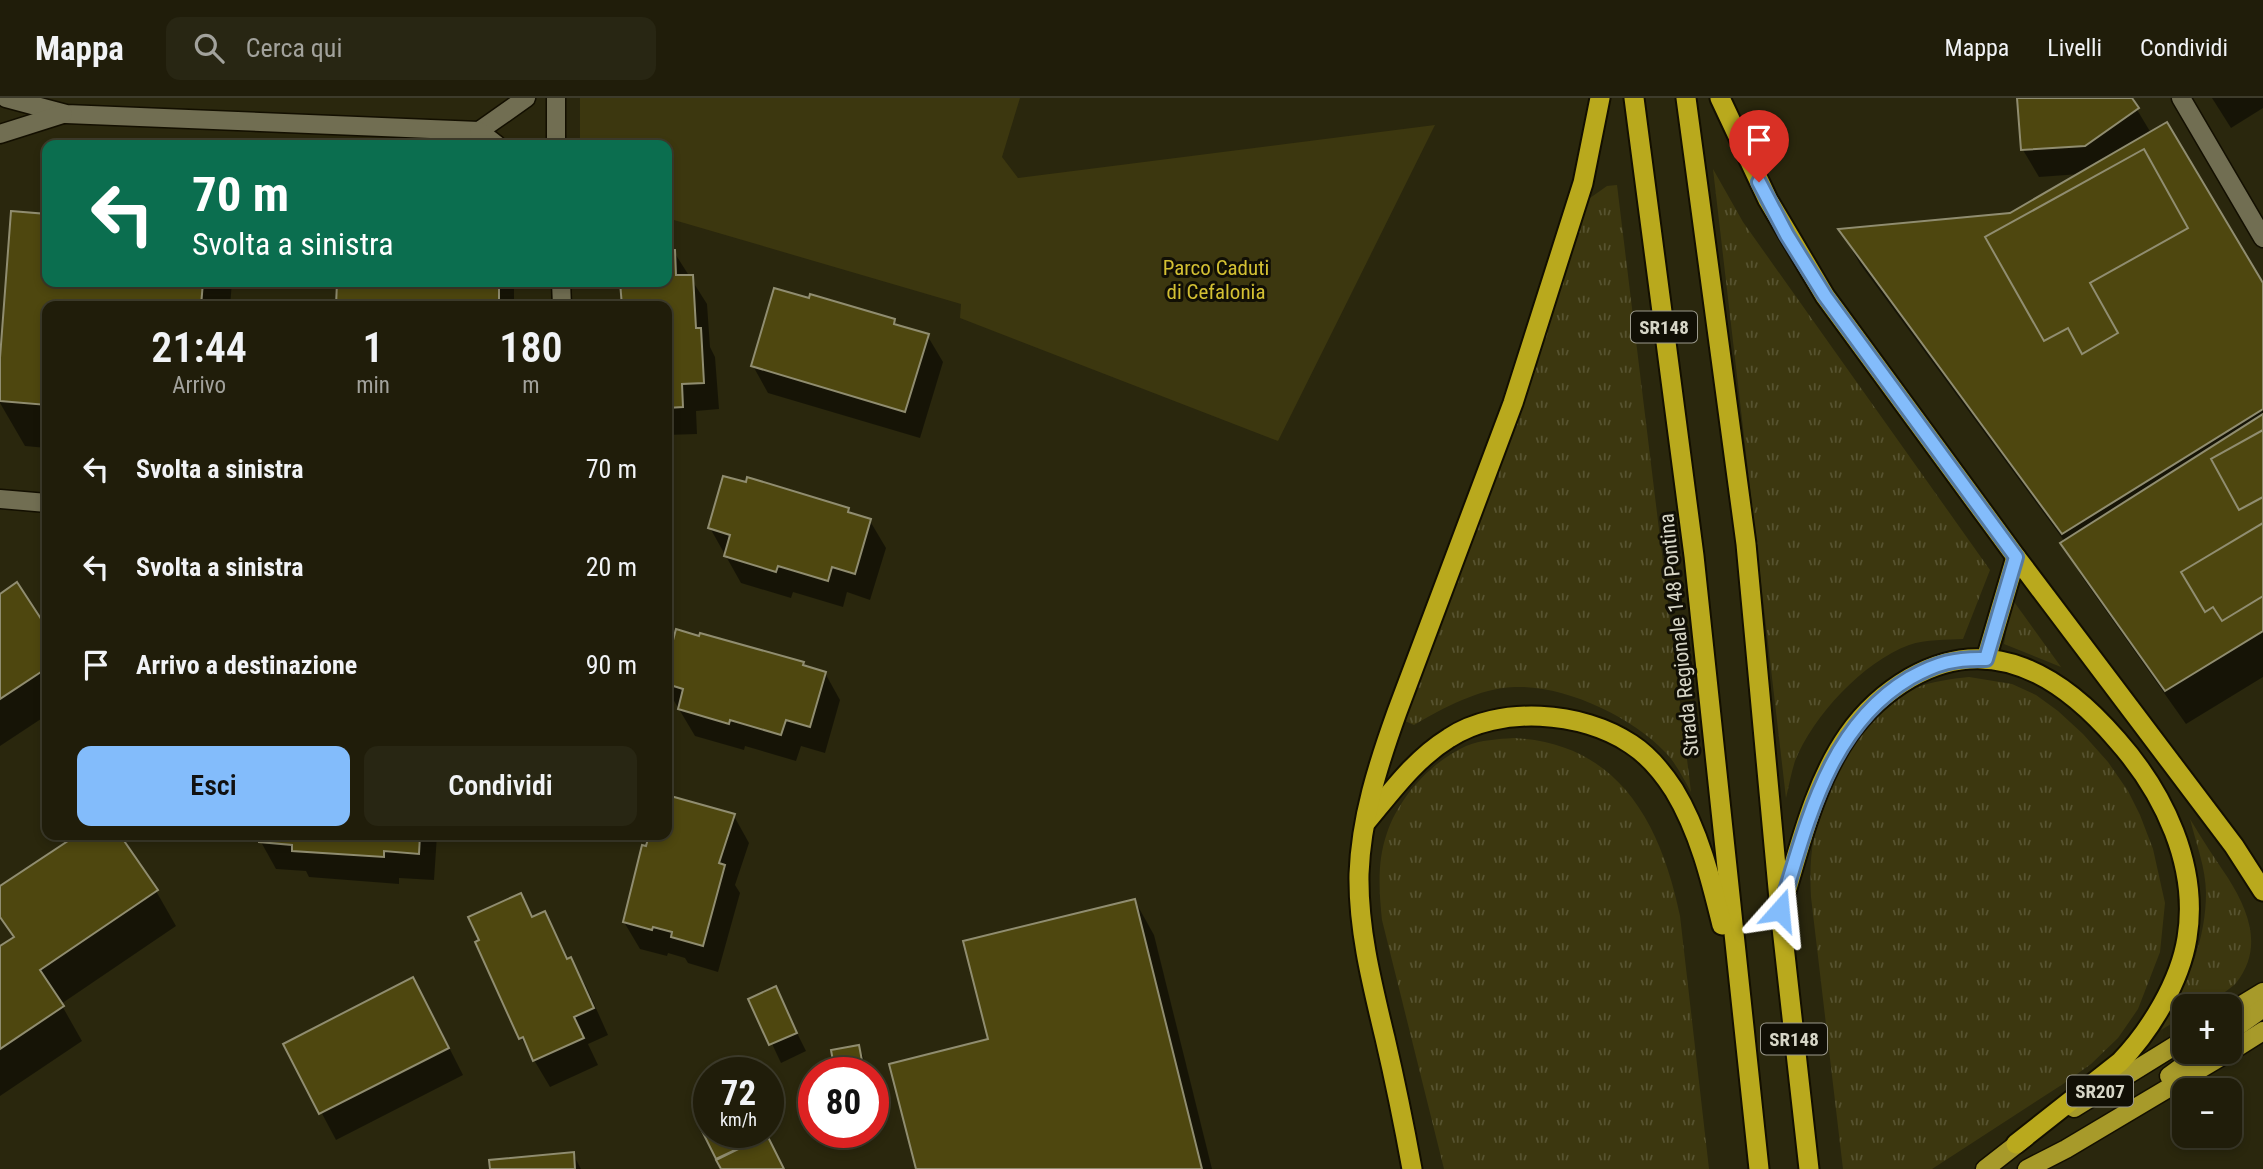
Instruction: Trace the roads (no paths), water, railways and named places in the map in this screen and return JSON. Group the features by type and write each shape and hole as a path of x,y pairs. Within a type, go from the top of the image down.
{"highway":[{"path":"1412,1169 1363,930 1359,875 1364,825 1380,761 1397,712 1513,403 1580,195 1600,98"},
{"name":"Strada Regionale 148 Pontina","path":"1634,98 1694,556 1759,1169"},
{"name":"SR148","path":"1686,98 1746,544 1780,910 1809,1169"},
{"path":"1720,98 1768,200 1825,296 2016,557 2234,846 2263,891"},
{"path":"1986,659 2016,557"},
{"path":"1780,910 1818,795 1838,752 1861,719 1891,690 1923,671 1952,660 1986,659 2025,668 2066,690 2094,713 2141,769 2169,817 2180,848 2187,882 2187,938 2180,965 2149,1027 2134,1047 2120,1062 2016,1144"},
{"path":"1364,825 1422,758 1462,730 1513,716 1545,716 1581,723 1613,734 1648,758 1674,791 1688,816 1710,877 1739,996"},
{"path":"2234,846 2263,866"},
{"path":"1398,1096 1424,1169"}],"main road":[{"path":"2242,1005 2263,992"},
{"path":"2242,1023 2263,1008"},
{"name":"SR207","path":"2242,1044 2263,1031"},
{"name":"SR207","path":"1985,1169 2016,1144 2172,1047"},
{"path":"2066,1149 2185,1064"},
{"name":"SR207","path":"2027,1169 2066,1149 2209,1064"}],"street":[{"path":"5,98 65,114 479,131 490,140"},
{"path":"479,131 526,98"},
{"path":"555,98 556,140"},
{"path":"2181,98 2263,238"},
{"path":"0,134 65,114"},
{"path":"0,499 42,503"}],"park label":[{"name":"Parco Caduti di Cefalonia","path":"1216,280"}]}
